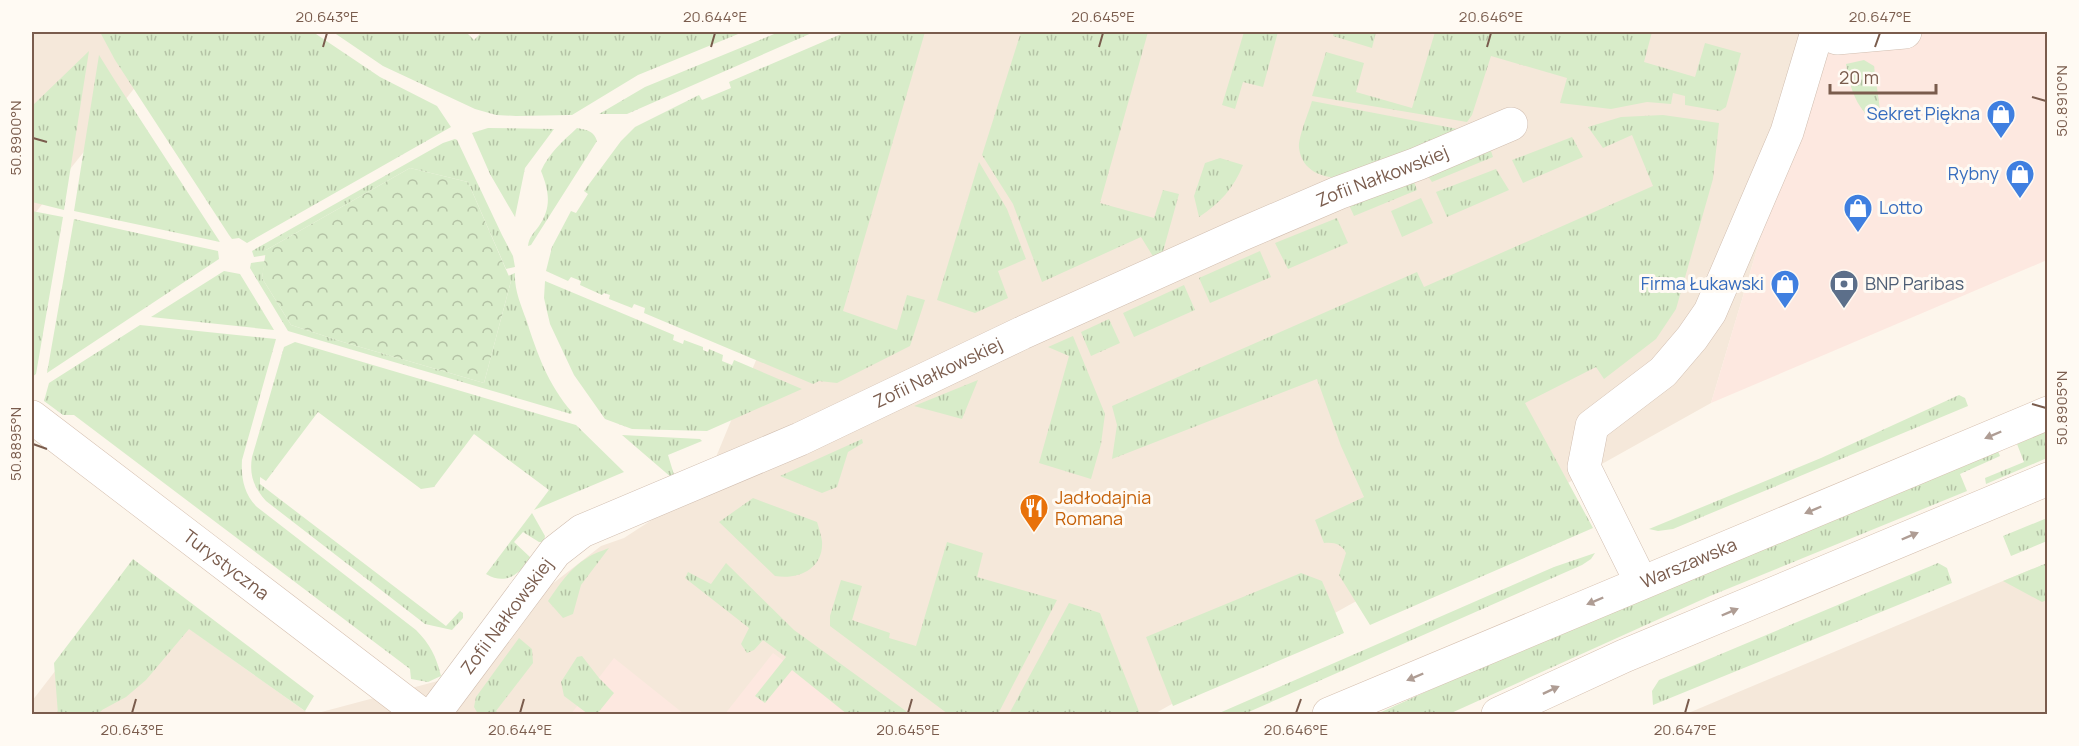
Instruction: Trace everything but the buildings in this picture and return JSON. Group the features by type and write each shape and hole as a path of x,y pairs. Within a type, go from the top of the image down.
{"street":[{"path":"1641,582 1584,467 1592,426 1663,372 1692,338 1710,312 1787,132 1819,32 1837,38 1905,32"},
{"name":"Zofii Nałkowskiej","path":"434,714 555,552 582,531 800,439 1022,333 1240,235 1511,124"},
{"name":"Warszawska","path":"1329,714 2048,413"},
{"name":"Turystyczna","path":"32,417 421,714"},
{"path":"1498,714 1624,656 2048,479"}],"shaded area":[{"path":"32,32 179,32 32,217"},
{"path":"892,32 1822,32 1711,403 1154,714 314,714 449,678 478,642 601,546 624,538 704,486"},
{"path":"1822,32 2047,32 2047,260 1711,403"},
{"path":"2047,563 2047,714 1686,714 2003,581"},
{"path":"124,582 309,714 32,714 32,701"},
{"path":"773,653 856,714 725,714"},
{"path":"614,658 684,714 571,714"}],"green space":[{"path":"100,32 313,32 380,77 437,106 451,127 247,243 239,238 232,239 115,60"},
{"path":"333,32 466,32 474,40 482,32 743,32 638,75 572,115 516,116 496,115 475,109 383,66"},
{"path":"779,32 814,32 627,114 599,114 645,87"},
{"path":"846,32 925,32 843,311 897,330 907,295 925,300 910,346 837,383 819,381 813,384 644,313 645,308 634,304 632,308 609,299 610,295 604,293 602,295 580,285 581,281 571,277 568,281 546,271 552,247 571,211 576,213 588,194 584,191 621,141 635,127 699,95 702,100 731,88 729,82"},
{"path":"1021,32 1148,32 1100,203 1154,218 1163,190 1179,194 1162,255 1154,258 1141,237 1042,282 1013,204 982,155"},
{"path":"1244,32 1278,32 1263,87 1243,82 1235,109 1222,105"},
{"path":"1334,32 1376,32 1372,48 1333,36"},
{"path":"1435,32 1652,32 1644,62 1695,77 1705,43 1741,53 1726,107 1720,111 1685,105 1685,96 1673,93 1671,104 1647,102 1611,109 1560,103 1567,78 1491,56 1472,115 1467,122 1312,96 1326,52 1364,63 1356,92 1412,108"},
{"path":"89,51 64,210 32,202 32,106"},
{"path":"99,55 114,79 220,242 74,211"},
{"path":"1864,60 1874,66 1880,110 1865,113 1852,90 1846,64"},
{"path":"1312,101 1463,130 1342,178 1327,177 1309,168 1299,148"},
{"path":"1663,115 1719,123 1713,179 1676,309 1656,339 1604,379 1596,367 1525,403 1593,528 1370,625 1339,575 1346,553 1337,544 1324,543 1315,520 1364,497 1341,446 1317,379 1112,459 1117,425 1112,406 1417,272 1424,287 1653,186 1632,135 1603,148 1588,127 1621,117"},
{"path":"488,128 554,129 525,168 515,217 490,174 472,133"},
{"path":"577,128 592,133 597,141 531,245 528,246 546,212 548,199 541,171 552,153"},
{"path":"1572,137 1583,157 1523,183 1512,160"},
{"path":"455,139 513,256 515,267 506,269 468,182 410,168 266,250 266,255 254,257 252,251 443,143"},
{"path":"1491,151 1493,157 1432,182 1428,176"},
{"path":"1220,158 1243,165 1225,194 1199,217 1194,196 1205,163"},
{"path":"979,162 1007,209 1026,259 998,271 1008,298 975,313 937,300"},
{"path":"410,168 468,182 511,281 484,383 291,325 262,278 266,250"},
{"path":"1496,169 1509,190 1447,217 1436,192"},
{"path":"1414,181 1417,190 1354,216 1349,205"},
{"path":"1421,198 1433,223 1402,237 1391,211"},
{"path":"32,211 63,217 36,374 32,377"},
{"path":"1337,218 1348,243 1288,269 1275,243"},
{"path":"74,219 218,251 219,259 47,373"},
{"path":"1260,251 1271,277 1210,303 1199,278"},
{"path":"265,261 262,278 291,325 484,383 511,281 508,276 515,273 518,297 539,356 556,391 572,412 571,414 288,331 250,268 251,263"},
{"path":"224,271 240,274 274,330 151,317"},
{"path":"545,281 674,335 673,340 683,344 684,340 703,347 703,350 708,352 709,349 723,355 722,361 732,365 734,360 802,389 707,431 632,429 605,419 574,375 550,324 544,298"},
{"path":"1184,285 1195,310 1134,337 1123,313"},
{"path":"1109,319 1120,343 1091,356 1081,332"},
{"path":"140,325 276,339 242,460 246,491 257,507 416,630 432,651 441,676 428,682 411,679 410,669 74,415 63,415 44,401 49,383"},
{"path":"1073,336 1105,414 1101,444 1091,479 1039,463 1069,356 1048,347"},
{"path":"295,342 576,425 624,472 534,510 549,490 474,434 434,487 421,489 318,412 266,481 260,477 260,484 446,626 460,611 463,613 463,618 452,630 425,624 266,501 258,491 251,470 252,457 284,347"},
{"path":"978,380 962,419 914,406"},
{"path":"1959,395 1965,398 1968,406 1673,529 1658,531 1649,529 1821,458"},
{"path":"2047,431 2047,458 1986,484 1985,478 2024,462 2017,444"},
{"path":"622,435 700,439 702,441 668,455 675,478 672,478"},
{"path":"862,439 863,443 848,452 837,487 822,493 780,476"},
{"path":"1998,451 2000,456 1960,474 1967,491 1710,596 1449,714 1377,714 1443,684"},
{"path":"753,498 817,522 822,541 819,559 814,565 801,574 775,576 719,522"},
{"path":"532,513 545,536 544,542 539,542 523,532 514,542 531,558 526,564 517,573 506,578 500,579 486,574"},
{"path":"2047,518 2047,541 2011,556 2003,536"},
{"path":"947,542 983,553 977,577 1057,600 998,714 948,714 830,626 830,616 841,580 862,586 852,620 890,633 889,638 916,646"},
{"path":"609,548 581,585 573,614 563,618 548,601 575,567 590,556"},
{"path":"1595,553 1582,565 1244,714 1217,714 1554,567"},
{"path":"133,559 314,696 305,711 189,629 146,680 126,697 98,714 58,714 54,663"},
{"path":"726,563 794,630 910,714 847,714 792,670 765,703 755,696 786,657 763,640 754,650 747,653 741,644 749,628 685,578 688,572 711,584"},
{"path":"1938,563 1947,568 1952,583 1653,705 1652,691 1659,680"},
{"path":"2047,563 2047,600 2042,602 2003,581"},
{"path":"1301,573 1322,581 1344,633 1173,706 1146,637"},
{"path":"1069,603 1100,613 1140,714 1009,714"},
{"path":"519,638 532,649 533,663 496,711 499,714 478,714 474,707 476,697"},
{"path":"582,656 614,693 597,714 588,714 564,696 561,682 577,657"}],"place":[{"name":"Sekret Piękna","path":"2001,140"},
{"name":"Rybny","path":"2020,200"},
{"name":"Lotto","path":"1858,234"},
{"name":"Firma Łukawski","path":"1785,310"},
{"name":"BNP Paribas","path":"1844,310"},
{"name":"Jadłodajnia Romana","path":"1034,534"}]}
